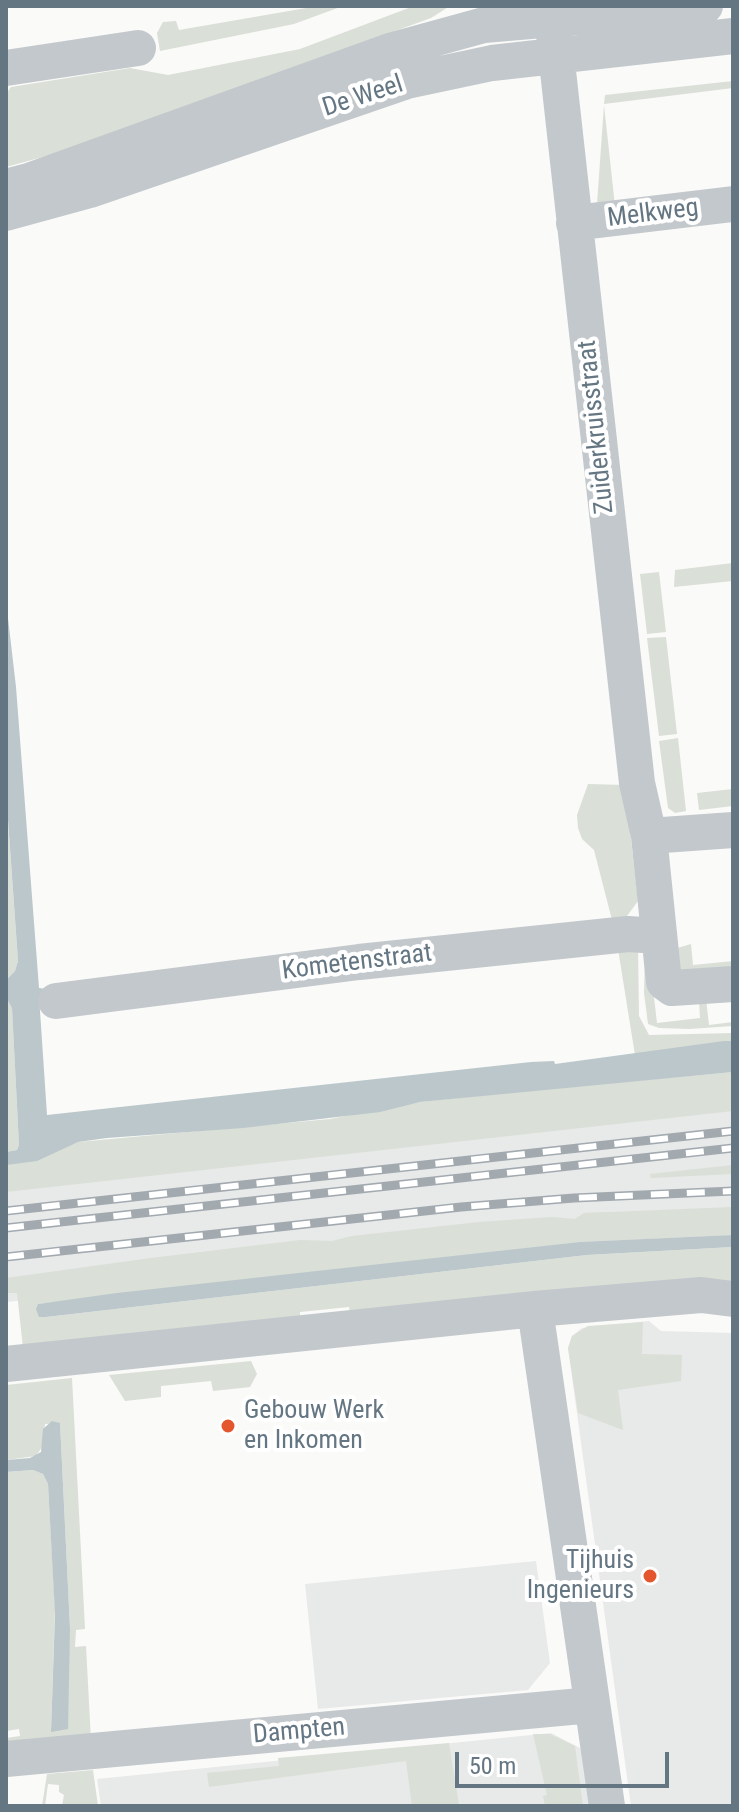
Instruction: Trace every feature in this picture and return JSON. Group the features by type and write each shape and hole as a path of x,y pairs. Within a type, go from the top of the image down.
{"street":[{"name":"De Weel","path":"6,187 393,50 484,25 705,6"},
{"name":"Zuiderkruisstraat","path":"552,17 637,783 649,836 664,982 672,988 733,984"},
{"name":"De Weel","path":"6,213 90,190 407,81 492,63 733,36"},
{"path":"6,68 138,48"},
{"name":"Melkweg","path":"574,223 733,204"},
{"path":"649,836 733,830"},
{"name":"Kometenstraat","path":"56,1001 359,962 628,934 659,936"},
{"path":"6,1364 535,1309 701,1295 733,1299"},
{"path":"535,1309 607,1806"},
{"name":"Dampten","path":"6,1759 592,1705"}],"shaded area":[{"path":"318,6 343,6 294,24 160,51 157,33 163,22 176,21 179,30"},
{"path":"414,6 450,6 431,18 61,152 6,167 6,94 11,87 130,68 168,75 300,49"},
{"path":"733,81 733,88 604,104 605,95"},
{"path":"604,105 615,206 597,204"},
{"path":"733,563 733,581 674,587 675,570"},
{"path":"659,572 666,632 647,634 640,574"},
{"path":"6,601 16,687 39,988 45,989 39,996 47,1115 531,1062 554,1061 555,1064 724,1041 733,1041 733,1072 420,1102 380,1112 243,1128 107,1138 78,1142 37,1161 6,1165 6,1152 17,1150 19,1145 12,1008 6,997 6,980 15,971 18,961 6,792"},
{"path":"666,637 677,734 659,736 647,638"},
{"path":"678,738 686,811 675,813 668,808 659,741"},
{"path":"588,784 625,785 638,901 627,916 612,920 594,850 582,839 578,828 577,815"},
{"path":"733,789 733,806 699,810 697,793"},
{"path":"6,794 18,961 15,971 6,980"},
{"path":"691,944 693,965 733,961 733,974 681,974 674,949"},
{"path":"638,946 639,1016 649,1035 733,1033 733,1041 635,1055 618,949"},
{"path":"645,952 650,963 657,1023 700,1018 699,1000 706,999 709,1025 733,1022 733,1026 689,1029 659,1028 648,1024 644,993"},
{"path":"6,997 12,1007 19,1145 17,1150 6,1152"},
{"path":"733,1072 733,1111 6,1192 6,1165 78,1142 330,1119 420,1102"},
{"path":"733,1073 733,1235 6,1302 6,1192 605,1086"},
{"path":"733,1165 733,1174 651,1178 650,1174"},
{"path":"733,1207 733,1235 580,1242 38,1304 46,1317 587,1255 733,1247 733,1285 350,1314 349,1307 300,1312 300,1319 23,1348 17,1293 6,1293 6,1278 300,1240 332,1241 479,1222 551,1217 575,1219 584,1213"},
{"path":"733,1235 733,1247 587,1255 46,1317 39,1317 36,1309 38,1304 117,1293 580,1242"},
{"path":"649,1321 661,1331 733,1333 733,1806 631,1806 568,1348 572,1336 582,1328"},
{"path":"643,1322 642,1354 682,1355 681,1381 618,1390 623,1430 578,1413 568,1348 572,1336 588,1326"},
{"path":"251,1361 257,1374 250,1387 213,1391 211,1381 161,1386 161,1397 125,1401 109,1375"},
{"path":"72,1378 85,1629 76,1630 75,1647 86,1646 91,1741 6,1748 6,1738 20,1736 19,1729 6,1731 6,1472 33,1470 43,1474 48,1484 55,1608 51,1732 70,1628 60,1423 45,1424 42,1447 36,1456 6,1460 6,1385"},
{"path":"52,1421 60,1423 70,1628 68,1729 51,1732 55,1614 48,1484 43,1474 33,1470 6,1472 6,1460 30,1458 41,1452 43,1429"},
{"path":"536,1561 550,1663 528,1690 318,1709 305,1584"},
{"path":"551,1733 584,1750 591,1806 101,1806 97,1779"},
{"path":"533,1734 550,1734 575,1746 583,1806 545,1806 543,1796 547,1795"},
{"path":"449,1743 459,1805 412,1806 406,1761 209,1787 207,1773 279,1766 278,1758"},
{"path":"93,1770 98,1806 62,1806 64,1795 59,1792 59,1785 48,1784 45,1806 42,1806 47,1774"}],"railway":[{"path":"6,1211 733,1131"},
{"path":"6,1228 733,1148"},
{"path":"6,1257 461,1207 733,1191"}],"place":[{"name":"Gebouw Werk en Inkomen","path":"228,1426"},
{"name":"Tijhuis Ingenieurs","path":"650,1576"}]}
